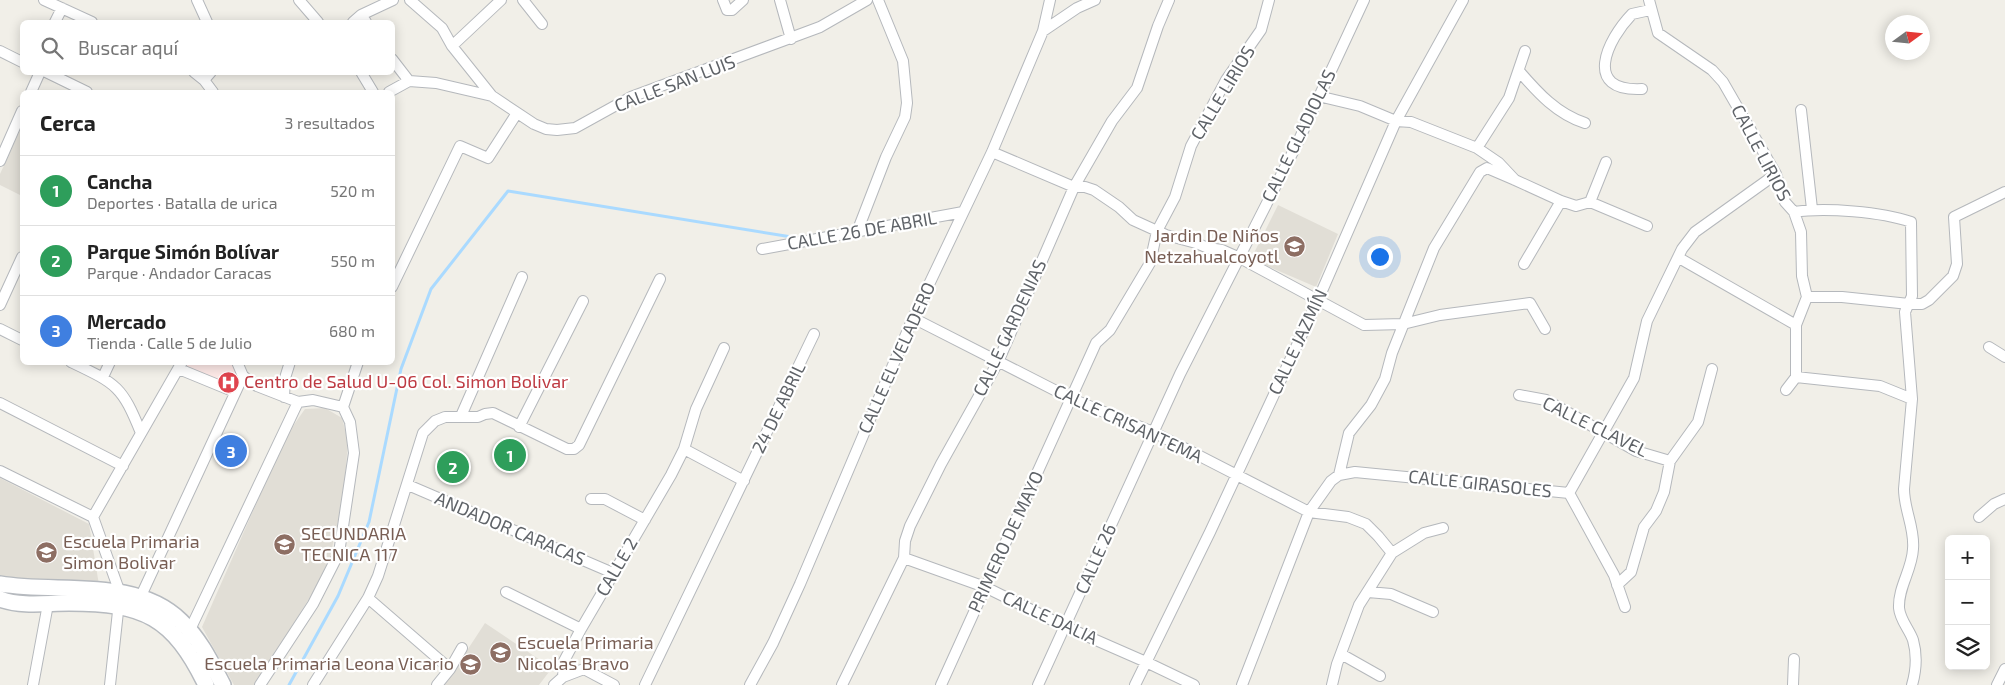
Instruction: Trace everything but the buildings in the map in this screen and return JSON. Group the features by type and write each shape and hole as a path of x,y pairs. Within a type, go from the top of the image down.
{"main road":[{"path":"0,584 52,589 87,589 120,600 169,629 201,644 223,685"},
{"path":"0,599 10,603 48,604 140,598 160,607 180,620 206,685"}],"street":[{"path":"44,0 88,20"},
{"path":"197,0 206,20"},
{"path":"299,0 316,20"},
{"path":"364,19 392,0"},
{"name":"CALLE SAN LUIS","path":"410,0 442,28 452,46 492,96 546,129 575,128 631,97 827,24 867,0"},
{"path":"452,46 501,0"},
{"path":"523,0 542,24"},
{"path":"723,0 727,10 732,10 743,0"},
{"path":"780,0 791,39"},
{"path":"857,232 886,157 906,117 907,103 903,60 878,0"},
{"name":"CALLE EL VELADERO","path":"750,685 773,643 800,584 913,318 992,152 1043,31 1050,0"},
{"path":"1043,31 1077,8 1095,0"},
{"name":"CALLE GARDENIAS","path":"842,685 904,558 905,541 910,526 941,464 998,362 1074,187 1112,121 1137,88 1155,34 1169,0"},
{"name":"CALLE LIRIOS","path":"1072,399 1096,343 1110,330 1150,263 1157,231 1175,197 1191,146 1226,80 1261,30 1269,0"},
{"name":"CALLE GLADIOLAS","path":"1153,432 1240,258 1364,0"},
{"name":"CALLE JAZMÍN","path":"1135,685 1210,532 1318,300 1396,121 1463,0"},
{"path":"1642,88 1620,88 1615,85 1606,75 1604,60 1606,51 1632,14 1650,5"},
{"name":"CALLE LIRIOS","path":"1650,5 1658,33 1712,70 1723,82 1776,174 1785,202 1794,212 1812,210 1896,217 1911,222 1912,296 1909,304"},
{"path":"56,20 62,8"},
{"path":"0,51 20,61"},
{"path":"1477,148 1509,98 1520,71 1525,51"},
{"path":"395,63 409,81"},
{"path":"1520,71 1538,93 1552,105 1572,119 1585,123"},
{"path":"32,90 39,75"},
{"path":"52,75 84,90"},
{"path":"362,75 372,90"},
{"path":"208,76 212,90"},
{"path":"393,90 409,81 436,83 492,96"},
{"path":"1318,96 1360,106 1396,121 1411,122 1477,148 1499,163 1515,180"},
{"path":"1801,110 1812,210"},
{"path":"395,281 460,146 488,158 517,113"},
{"path":"0,161 20,116"},
{"path":"992,152 1074,187 1094,190 1133,220 1157,231 1208,248 1222,250 1240,258 1364,325 1403,324 1440,315 1530,303 1546,329"},
{"path":"1590,202 1606,162"},
{"path":"1242,685 1309,512 1331,481 1339,475 1349,433 1371,405 1385,379 1392,352 1434,248 1480,172 1487,168 1561,201 1576,206 1590,202 1647,226"},
{"path":"1776,174 1695,232 1682,248 1679,258 1796,325"},
{"path":"1807,297 1922,304 1929,300 1953,276 1957,264 1954,217 2005,192"},
{"path":"1524,264 1561,201"},
{"name":"CALLE 26 DE ABRIL","path":"762,249 963,212"},
{"path":"1786,390 1796,377 1796,325 1807,297 1802,276 1801,232 1794,212"},
{"name":"CALLE GIRASOLES","path":"1339,475 1355,472 1569,493 1634,378 1646,321 1679,258"},
{"path":"0,305 20,261"},
{"path":"461,416 522,277"},
{"path":"312,685 368,598 378,576 423,433 435,421 461,416 478,417 493,413 567,449 574,449 579,445 660,280"},
{"path":"519,427 583,301"},
{"path":"1909,304 1905,312 1912,399 1904,495 1913,534 1913,550 1911,564 1900,593 1899,610 1912,639 1915,655 1915,676 1912,685"},
{"name":"CALLE CRISANTEMA","path":"913,318 1072,399 1153,432 1309,512 1348,517 1366,524 1392,553"},
{"path":"0,329 20,339"},
{"name":"24 DE ABRIL","path":"645,685 814,334"},
{"path":"1989,347 2005,357"},
{"name":"CALLE 2","path":"563,677 564,661 684,449 696,409 724,348"},
{"path":"77,365 103,377 120,390 141,433"},
{"path":"103,377 109,365"},
{"path":"238,365 243,376 257,386 284,397 298,402 313,400 343,407"},
{"path":"284,397 285,378 289,365"},
{"path":"260,685 313,604 338,553 354,453 350,422 343,407 357,365"},
{"path":"93,517 181,366 235,392"},
{"path":"1617,585 1631,572 1644,528 1656,511 1664,492 1670,461 1698,422 1712,368"},
{"path":"140,598 243,376"},
{"path":"1796,377 1880,386 1912,399"},
{"name":"CALLE CLAVEL","path":"1519,395 1546,400 1636,451 1670,461"},
{"name":"PRIMERO DE MAYO","path":"941,685 1072,399"},
{"path":"186,637 298,402"},
{"path":"0,403 123,466"},
{"name":"CALLE 26","path":"1038,685 1153,432"},
{"path":"684,449 744,481"},
{"path":"0,472 93,517 120,600 110,685"},
{"name":"ANDADOR CARACAS","path":"408,485 613,573"},
{"path":"1569,493 1617,585 1625,607"},
{"path":"591,499 605,498 645,520"},
{"path":"1979,517 1994,504 2005,499"},
{"path":"1332,685 1341,654 1359,606 1392,553 1424,533 1443,528"},
{"name":"CALLE DALIA","path":"904,558 985,587 1066,627 1194,685"},
{"path":"506,592 581,629"},
{"path":"1368,592 1391,594 1433,612"},
{"path":"368,598 450,670"},
{"path":"33,685 48,604"},
{"path":"437,685 450,670 462,648"},
{"path":"1341,654 1380,676"},
{"path":"1793,685 1794,659"},
{"path":"554,685 563,677 584,669 614,685"},
{"path":"1997,685 2005,669"}],"shaded area":[{"path":"20,130 20,195 0,185 0,174"},
{"name":"Jardin De Niños Netzahualcoyotl","path":"1278,205 1338,234 1316,287 1251,259"},
{"name":"Centro de Salud U-06 Col. Simon Bolivar","path":"187,365 237,365 241,375 234,390 186,367"},
{"name":"SECUNDARIA TECNICA 117","path":"325,408 342,418 348,441 344,493 330,557 317,586 255,685 234,685 202,627 286,436 305,409"},
{"name":"Escuela Primaria Simon Bolivar","path":"0,478 89,524 99,585 0,579"},
{"name":"Escuela Primaria Nicolas Bravo","path":"485,623 552,668 539,685 439,685 468,649"}],"waterway":[{"path":"289,685 338,596 369,522 401,369 431,289 508,191 798,238"}],"place":[{"name":"Jardin De Niños Netzahualcoyotl","path":"1295,246"},
{"name":"Centro de Salud U-06 Col. Simon Bolivar","path":"228,382"},
{"name":"Mercado","path":"231,451"},
{"name":"Cancha","path":"510,455"},
{"name":"Parque Simón Bolívar","path":"453,467"},
{"name":"SECUNDARIA TECNICA 117","path":"285,544"},
{"name":"Escuela Primaria Simon Bolivar","path":"47,552"},
{"name":"Escuela Primaria Nicolas Bravo","path":"501,653"},
{"name":"Escuela Primaria Leona Vicario","path":"470,664"}]}
